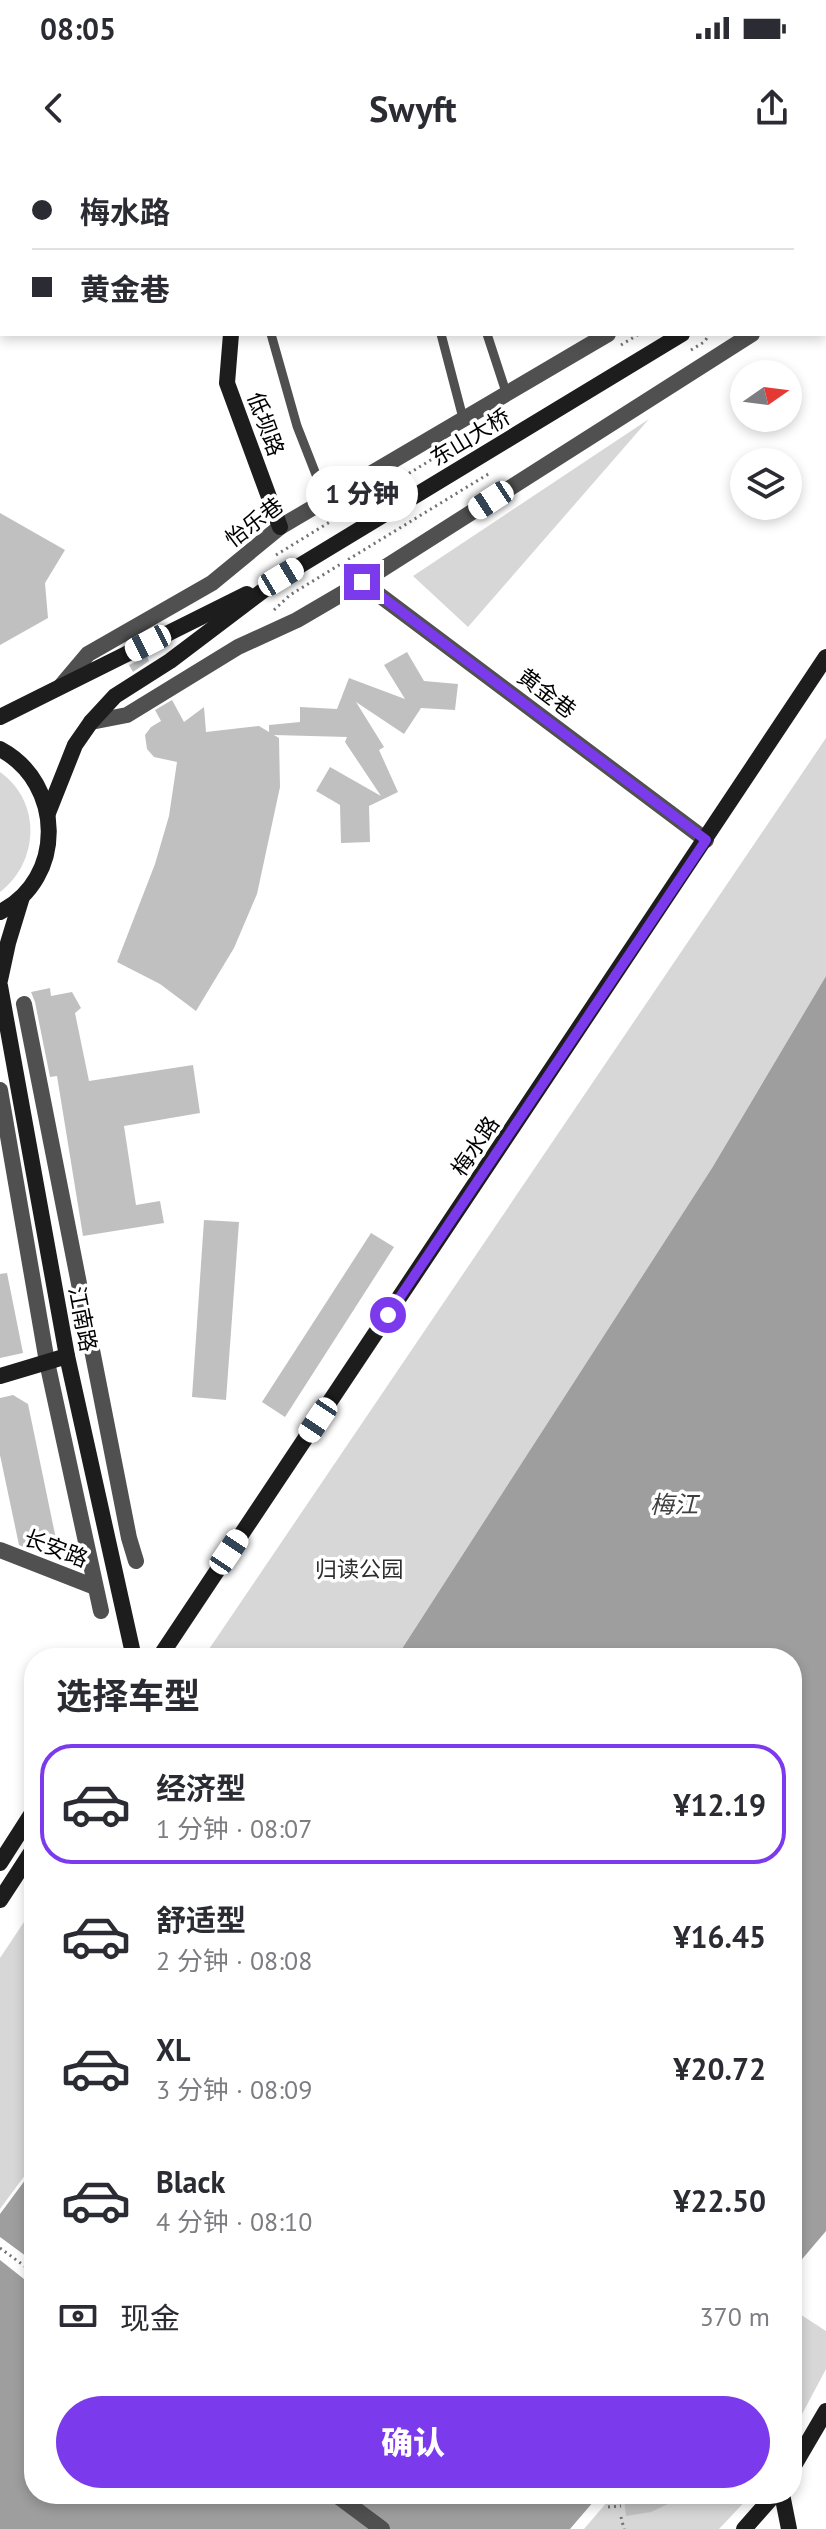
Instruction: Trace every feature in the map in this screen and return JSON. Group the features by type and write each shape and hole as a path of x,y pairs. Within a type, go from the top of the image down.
{"main road":[{"name":"低坝路","path":"231,336 227,383 280,527"},
{"name":"东山大桥","path":"281,577 679,336"},
{"path":"0,717 281,577"},
{"path":"48,813 75,745 115,696 170,661 281,577"},
{"name":"梅水路","path":"166,1648 826,657"},
{"path":"0,749 23,765 35,780 43,796 50,831 43,867 34,883 22,897 0,912"},
{"path":"0,980 22,897"},
{"name":"江南路","path":"0,986 67,1356 132,1648"},
{"path":"0,1376 67,1356"},
{"path":"0,1863 24,1826"},
{"path":"0,1900 24,1863"},
{"path":"802,2452 826,2411"},
{"path":"744,2529 766,2504"},
{"path":"784,2504 789,2529"}],"street":[{"name":"怡乐巷","path":"61,686 88,654 212,583 280,527 604,336"},
{"path":"91,722 127,715 238,647 297,620 362,582 749,336"},
{"name":"黄金巷","path":"362,582 706,840"},
{"path":"24,1004 136,1561"},
{"path":"0,1090 47,1362 101,1611"},
{"name":"长安路","path":"0,1550 95,1587"},
{"path":"348,2504 382,2529"}],"lane":[{"path":"272,336 297,426 326,500"},
{"path":"442,336 463,418"},
{"path":"488,336 506,392"}],"path":[{"path":"691,350 708,336"},
{"path":"269,615 290,595 490,472"},
{"path":"0,2248 24,2266"},
{"path":"608,2507 621,2506"},
{"path":"621,2517 624,2529"}],"green space":[{"path":"649,419 468,627 413,576"},
{"name":"归读公园","path":"826,738 826,976 712,1168 402,1648 210,1648"},
{"path":"0,772 23,799 29,815 30,832 22,865 0,892"},
{"path":"24,1922 24,2177 0,2209 0,1958"},
{"path":"802,2315 826,2331 826,2369 802,2414"},
{"path":"605,2504 743,2504 719,2529 584,2529"}],"water":[{"name":"梅江","path":"826,976 826,2231 802,2259 802,1648 402,1648 712,1168"},
{"path":"24,2182 24,2504 591,2504 570,2529 0,2529 0,2214"}],"pier":[{"path":"0,2237 24,2255 24,2279 0,2260"}],"building":[{"path":"0,513 65,550 45,583 48,618 0,645"},
{"path":"407,652 424,681 458,684 455,710 421,708 404,734 356,702 384,747 379,750 398,792 369,806 370,842 341,843 340,805 316,791 330,767 381,796 345,742 347,737 274,735 279,738 280,787 257,894 234,948 196,1011 160,984 117,962 155,864 169,816 177,762 154,757 147,749 145,735 161,721 155,710 172,700 184,722 204,707 206,732 259,726 269,732 269,725 300,722 300,707 337,709 349,678 405,699 384,665"},
{"path":"147,656 149,661 133,672 129,665"},
{"path":"50,988 51,996 72,992 81,1008 75,1013 89,1081 193,1065 200,1113 124,1126 136,1205 160,1201 164,1223 83,1236 57,1076 50,1077 31,992"},
{"path":"204,1220 239,1222 226,1400 192,1397"},
{"path":"371,1233 394,1247 285,1417 262,1402"},
{"path":"7,1273 23,1353 0,1358 0,1274"},
{"path":"13,1395 28,1404 57,1544 29,1549 19,1545 0,1455 0,1398"},
{"path":"625,2504 668,2504 651,2512 626,2516"}],"route":[{"path":"362,582 706,840 388,1315"}]}
